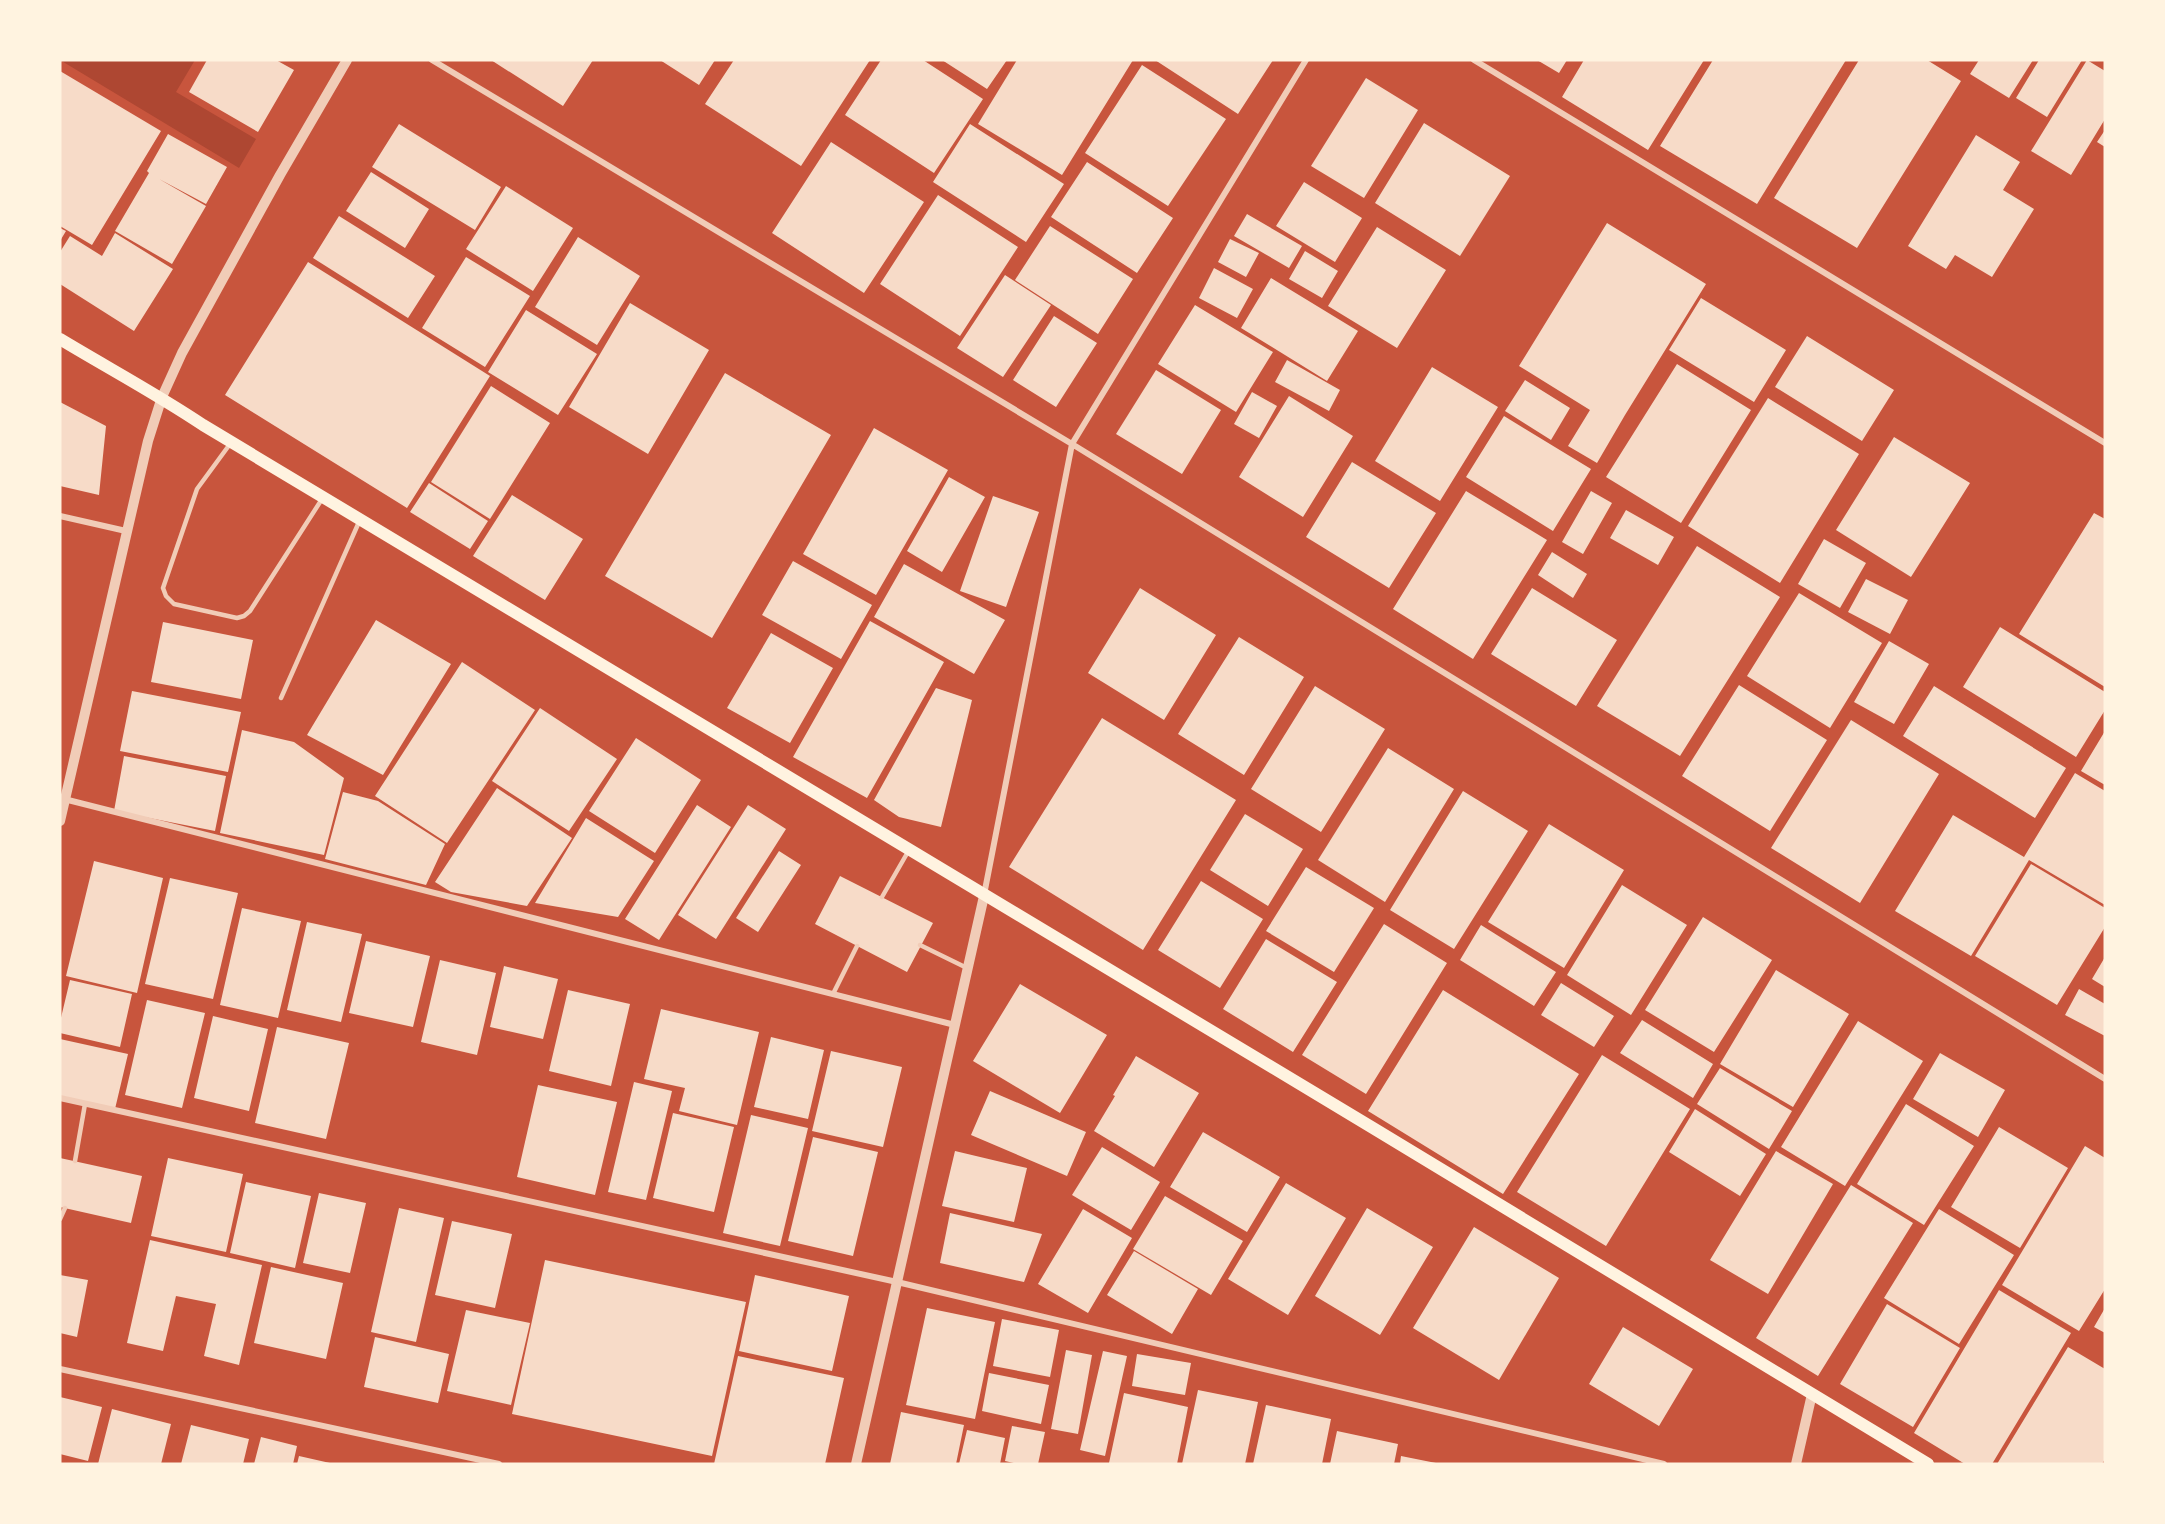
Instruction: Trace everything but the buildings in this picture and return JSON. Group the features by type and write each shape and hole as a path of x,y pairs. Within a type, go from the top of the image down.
{"main road":[{"path":"60,339 119,375 162,397 232,442 1928,1464"}],"street":[{"path":"60,821 62,799 126,531 148,441 162,397 182,353 280,175 347,60"},
{"path":"432,60 1072,444 2105,1079"},
{"path":"856,1464 984,896 1072,444 1306,60"},
{"path":"1474,60 2105,443"},
{"path":"60,516 126,531"},
{"path":"62,799 955,1025"},
{"path":"60,1098 897,1282 1664,1464"},
{"path":"60,1369 499,1464"},
{"path":"1796,1464 1812,1394"}],"lane":[{"path":"232,442 197,489 163,588 166,596 174,604 237,618 244,616 250,611 324,497"},
{"path":"281,698 360,519"},
{"path":"882,897 909,850"},
{"path":"920,945 967,968"},
{"path":"833,994 857,946"},
{"path":"75,1161 84,1104"},
{"path":"60,1219 65,1208"}],"shaded area":[{"path":"60,60 195,60 176,92 256,139 239,168"}]}
